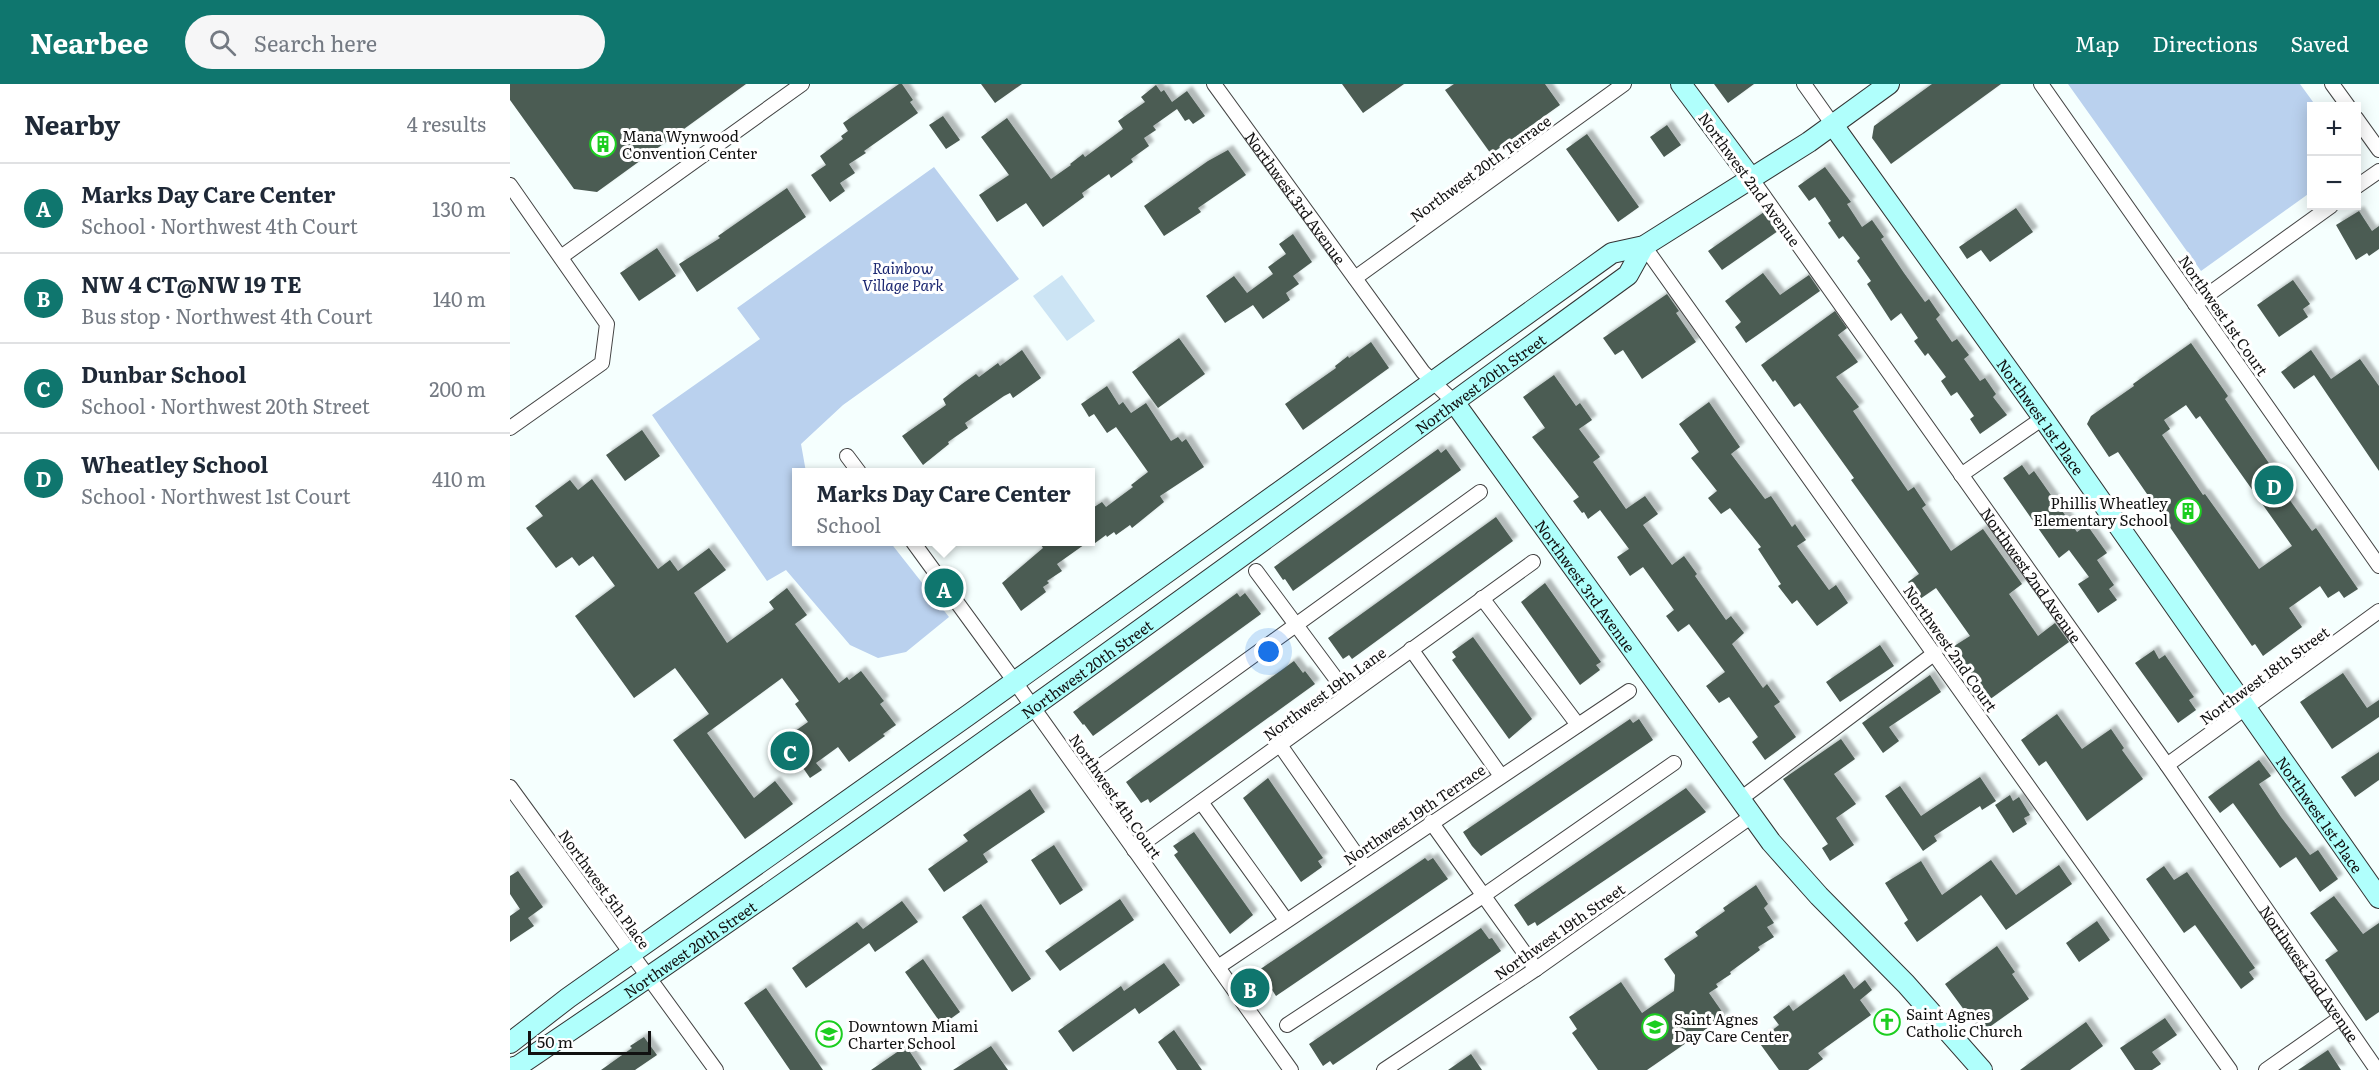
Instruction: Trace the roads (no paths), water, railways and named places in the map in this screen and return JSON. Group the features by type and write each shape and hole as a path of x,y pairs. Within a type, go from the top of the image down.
{"main road":[{"name":"Northwest 2nd Avenue","path":"1681,84 1751,178"},
{"name":"Northwest 20th Street","path":"510,1042 568,998 1016,682 1612,254 1644,246 1833,125 1889,84"},
{"name":"Northwest 1st Place","path":"1833,125 2043,418 2379,898"},
{"name":"Northwest 20th Street","path":"510,1068 518,1066 649,978 1454,402 1628,275 1644,246"},
{"name":"Northwest 3rd Avenue","path":"1454,402 1740,800 1792,867 1906,984 1982,1070"}],"street":[{"path":"561,257 802,84"},
{"name":"Northwest 20th Terrace","path":"1355,278 1624,84"},
{"name":"Northwest 1st Place","path":"1804,84 1833,125"},
{"name":"Northwest 1st Court","path":"2041,84 2379,566"},
{"path":"2332,84 2345,102"},
{"name":"Northwest 3rd Avenue","path":"1219,86 1423,372 1454,402"},
{"path":"2361,125 2379,150"},
{"path":"2361,184 2379,171"},
{"name":"Northwest 2nd Avenue","path":"1751,178 2168,765 2377,1070"},
{"path":"510,185 607,324 602,363 510,428"},
{"path":"2195,304 2325,210"},
{"name":"Northwest 2nd Court","path":"1644,246 2230,1070"},
{"path":"1961,475 2043,418"},
{"path":"847,456 857,468"},
{"path":"1102,765 1480,492"},
{"name":"Northwest 4th Court","path":"916,546 1016,682 1291,1070"},
{"name":"Northwest 19th Lane","path":"1134,850 1533,562"},
{"path":"1256,571 1348,695"},
{"path":"1482,598 1578,725"},
{"name":"Northwest 18th Street","path":"2168,765 2379,611"},
{"path":"1411,650 1501,776"},
{"path":"1740,800 1935,653"},
{"name":"Northwest 19th Terrace","path":"1218,967 1629,691"},
{"path":"1280,745 1365,867"},
{"path":"1287,1025 1483,896 1674,763"},
{"name":"Northwest 5th Place","path":"510,787 716,1070"},
{"path":"1201,802 1287,920"},
{"name":"Northwest 19th Street","path":"1384,1070 1536,969 1752,816"},
{"path":"1431,822 1536,969"},
{"path":"2266,1070 2340,1018"},
{"path":"2367,1056 2379,1047"}],"place":[{"name":"Mana Wynwood Convention Center","path":"603,144"},
{"name":"Wheatley School","path":"2274,485"},
{"name":"Phillis Wheatley Elementary School","path":"2188,511"},
{"name":"Marks Day Care Center","path":"944,588"},
{"name":"Dunbar School","path":"790,751"},
{"name":"NW 4 CT@NW 19 TE","path":"1250,988"},
{"name":"Saint Agnes Catholic Church","path":"1887,1022"},
{"name":"Saint Agnes Day Care Center","path":"1655,1027"},
{"name":"Downtown Miami Charter School","path":"829,1034"}],"park label":[{"name":"Rainbow Village Park","path":"903,276"}]}
